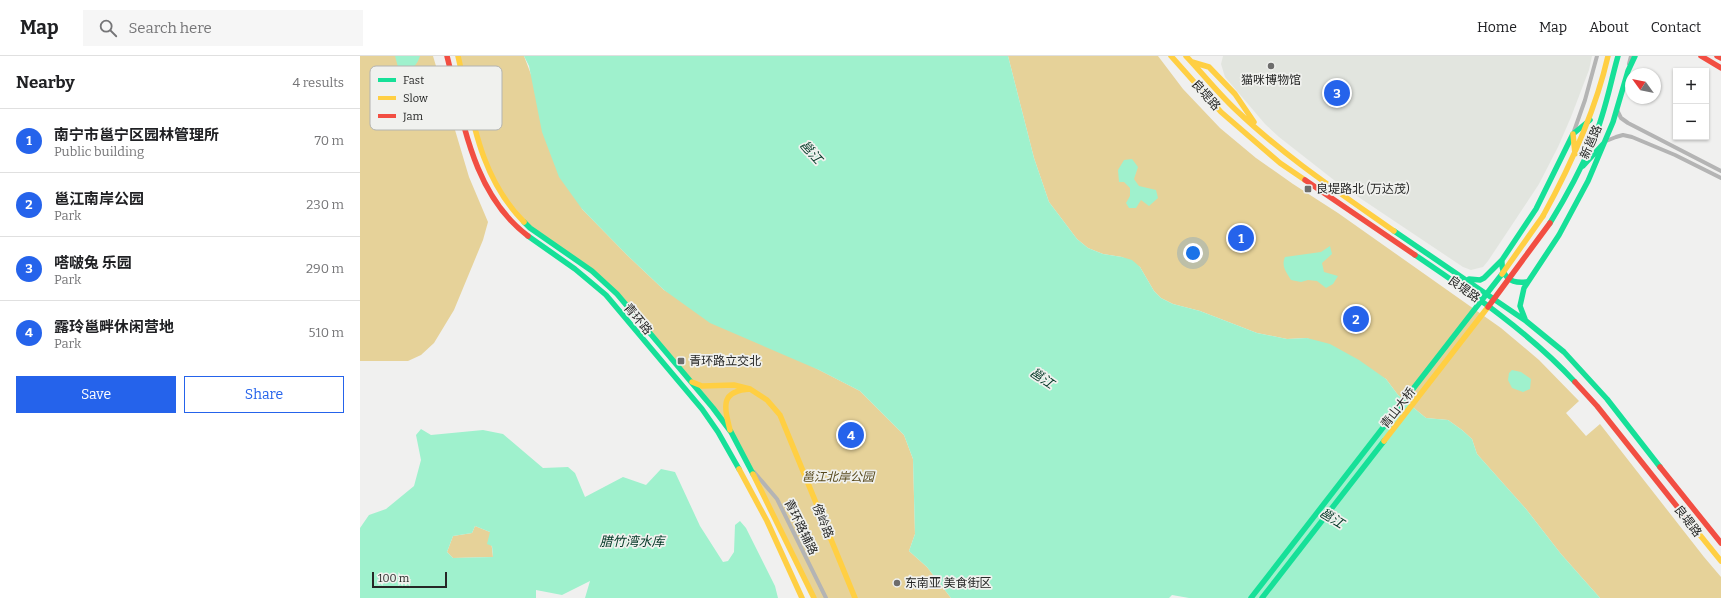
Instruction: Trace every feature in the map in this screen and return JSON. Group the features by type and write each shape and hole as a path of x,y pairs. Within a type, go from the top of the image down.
{"main road":[{"name":"青环路","path":"447,56 450,66"},
{"name":"青环路","path":"458,56 460,66"},
{"name":"良堤路","path":"1171,56 1220,112 1285,167 1431,266 1507,320 1556,361 1597,406 1721,562"},
{"name":"良堤路","path":"1186,56 1236,110 1334,189 1466,278 1526,321 1564,352 1606,398 1721,543"},
{"name":"新邕路","path":"1550,222 1565,198 1578,172 1600,122 1618,56"},
{"path":"1526,321 1521,312 1519,303 1526,282 1552,246 1582,197 1606,141 1617,110 1629,66 1635,56"},
{"path":"1701,56 1721,68"},
{"path":"1717,56 1721,58"},
{"name":"新邕路","path":"1543,216 1565,178 1590,120 1603,81 1607,58"},
{"path":"1191,62 1209,67 1235,94 1259,129"},
{"path":"1466,278 1480,280 1484,278 1502,260 1536,209 1573,134 1590,120"},
{"name":"青环路","path":"466,130 474,160 481,178 494,199 510,220 526,235 606,294 702,409 718,432 767,521 802,598"},
{"name":"青环路","path":"476,130 483,157 494,182 509,205 536,233 592,271 608,285 626,304 713,408 730,432 751,468 773,517 814,598"},
{"path":"1573,134 1575,149 1574,158"},
{"path":"1578,172 1594,151 1606,141"},
{"name":"青山大桥","path":"1251,598 1496,282 1543,216"},
{"name":"青山大桥","path":"1262,598 1503,288 1550,222"},
{"path":"1431,266 1436,258"},
{"path":"1502,260 1502,272 1507,278 1514,283 1526,282"},
{"path":"689,380 703,387 714,388 736,385 750,389"},
{"path":"730,432 724,409 726,398 736,389 750,389"},
{"name":"傍岭路","path":"750,389 767,400 780,416 855,598"}],"street":[{"path":"1573,134 1585,100 1597,56"},
{"path":"1629,66 1631,56"},
{"path":"1617,110 1621,118 1628,123 1721,171"},
{"path":"1606,141 1616,137 1632,137 1675,155 1721,178"},
{"name":"青环路辅路","path":"751,468 777,499 826,598"}],"shaded area":[{"path":"1223,56 1592,56 1589,70 1571,117 1539,184 1488,261 1483,267 1471,270 1463,267 1339,184 1279,137 1265,124 1225,77 1221,64"}],"green space":[{"path":"360,56 433,56 436,66 370,66 370,130 455,130 469,177 488,222 483,240 454,310 434,343 421,355 408,361 360,361"},
{"name":"邕江北岸公园","path":"458,56 524,56 582,209 627,255 664,290 860,391 904,435 913,459 915,534 909,551 927,567 951,598 814,598 731,432 617,294 516,214 488,171 477,130 502,130 502,66 461,66"},
{"path":"1008,56 1158,56 1183,89 1220,128 1256,158 1338,213 1501,328 1539,360 1579,401 1566,413 1586,436 1600,424 1721,577 1721,598 1600,598 1561,554 1526,509 1477,454 1472,439 1448,420 1426,418 1398,395 1386,379 1307,338 1287,339 1257,333 1200,311 1173,304 1161,298 1154,291 1140,267 1122,257 1103,254 1088,248 1077,239 1049,202 1034,158"},
{"path":"475,526 490,532 493,557 453,558 447,552 453,536 472,533"}],"water":[{"path":"395,56 420,56 414,66 398,66"},
{"name":"邕江","path":"524,56 1008,56 1034,158 1049,202 1077,239 1088,248 1103,254 1132,260 1140,267 1154,291 1161,298 1173,304 1200,311 1257,333 1287,339 1307,338 1330,344 1359,360 1386,379 1398,395 1426,418 1448,420 1472,439 1477,454 1526,509 1561,554 1600,598 1189,598 1172,595 1169,598 951,598 927,567 909,551 915,534 913,459 904,435 860,391 819,370 710,323 664,290 627,255 582,209 559,177 542,132 529,66"},
{"path":"1132,159 1138,167 1134,179 1139,186 1156,190 1158,198 1149,206 1141,200 1136,208 1129,208 1126,203 1130,196 1130,188 1124,182 1119,182 1118,170 1124,160"},
{"path":"1330,246 1332,254 1322,263 1324,272 1338,276 1333,284 1326,288 1317,281 1308,280 1301,282 1291,280 1284,266 1285,257 1321,252"},
{"path":"1512,370 1521,372 1531,379 1530,389 1523,392 1512,388 1508,380 1509,373"},
{"name":"腊竹湾水库","path":"421,429 431,435 483,430 503,434 543,468 568,467 575,473 585,497 623,477 646,485 661,469 675,472 700,526 723,562 728,561 734,552 735,525 740,521 746,528 775,586 778,598 585,598 590,581 562,595 536,590 536,598 360,598 360,528 369,515 386,509 414,486 421,460 416,435","holes":["475,526 490,532 487,544 492,546 493,557 453,558 447,552 453,536 472,533"]}],"traffic: fast":[{"path":"1550,223 1578,172 1597,131 1618,56"},
{"path":"1525,319 1520,306 1524,288 1559,235 1588,181 1613,122 1628,71 1635,56"},
{"path":"1469,279 1480,280 1484,278 1502,260 1536,209 1573,134 1590,120"},
{"path":"1583,166 1604,143"},
{"path":"524,222 530,228 592,271 617,294 713,408 731,432 753,474"},
{"path":"1394,231 1526,321 1564,352 1607,399 1660,467"},
{"path":"528,236 575,269 606,295 702,409 718,432 739,469"},
{"path":"1415,255 1499,314 1538,346 1575,382"},
{"path":"1502,260 1503,270 1508,278 1515,282 1526,282"},
{"path":"1251,598 1502,274"},
{"path":"1262,598 1384,441"}],"traffic: slow":[{"path":"458,56 460,66"},
{"path":"1171,56 1221,112 1280,163 1305,180"},
{"path":"1186,56 1229,104 1273,143 1313,174 1394,231"},
{"path":"1543,216 1563,178 1581,138 1603,77 1608,56"},
{"path":"1192,62 1209,67 1235,94 1254,122"},
{"path":"475,130 487,165 497,185 509,204 524,222"},
{"path":"1573,134 1575,154"},
{"path":"1502,274 1543,216"},
{"path":"1384,441 1488,307"},
{"path":"692,382 702,386 734,385 750,389 740,390 733,393 726,401 726,414 730,430"},
{"path":"750,389 767,400 780,415 855,598"},
{"path":"739,469 767,521 802,598"},
{"path":"753,474 814,598"},
{"path":"1687,519 1721,561"}],"traffic: jam":[{"path":"447,56 449,66"},
{"path":"1701,56 1721,68"},
{"path":"1717,56 1721,58"},
{"path":"465,130 472,154 494,199 509,219 528,236"},
{"path":"1305,180 1415,255"},
{"path":"1488,307 1550,223"},
{"path":"1575,382 1597,406 1687,519"},
{"path":"1660,467 1721,543"}],"place":[{"name":"猫咪博物馆","path":"1271,66"},
{"name":"嗒啵兔 乐园","path":"1337,93"},
{"name":"良堤路北 (万达茂)","path":"1308,189"},
{"name":"南宁市邕宁区园林管理所","path":"1241,238"},
{"name":"邕江南岸公园","path":"1356,319"},
{"name":"青环路立交北","path":"681,361"},
{"name":"露玲邕畔休闲营地","path":"851,435"},
{"name":"东南亚 美食街区","path":"897,583"}]}
